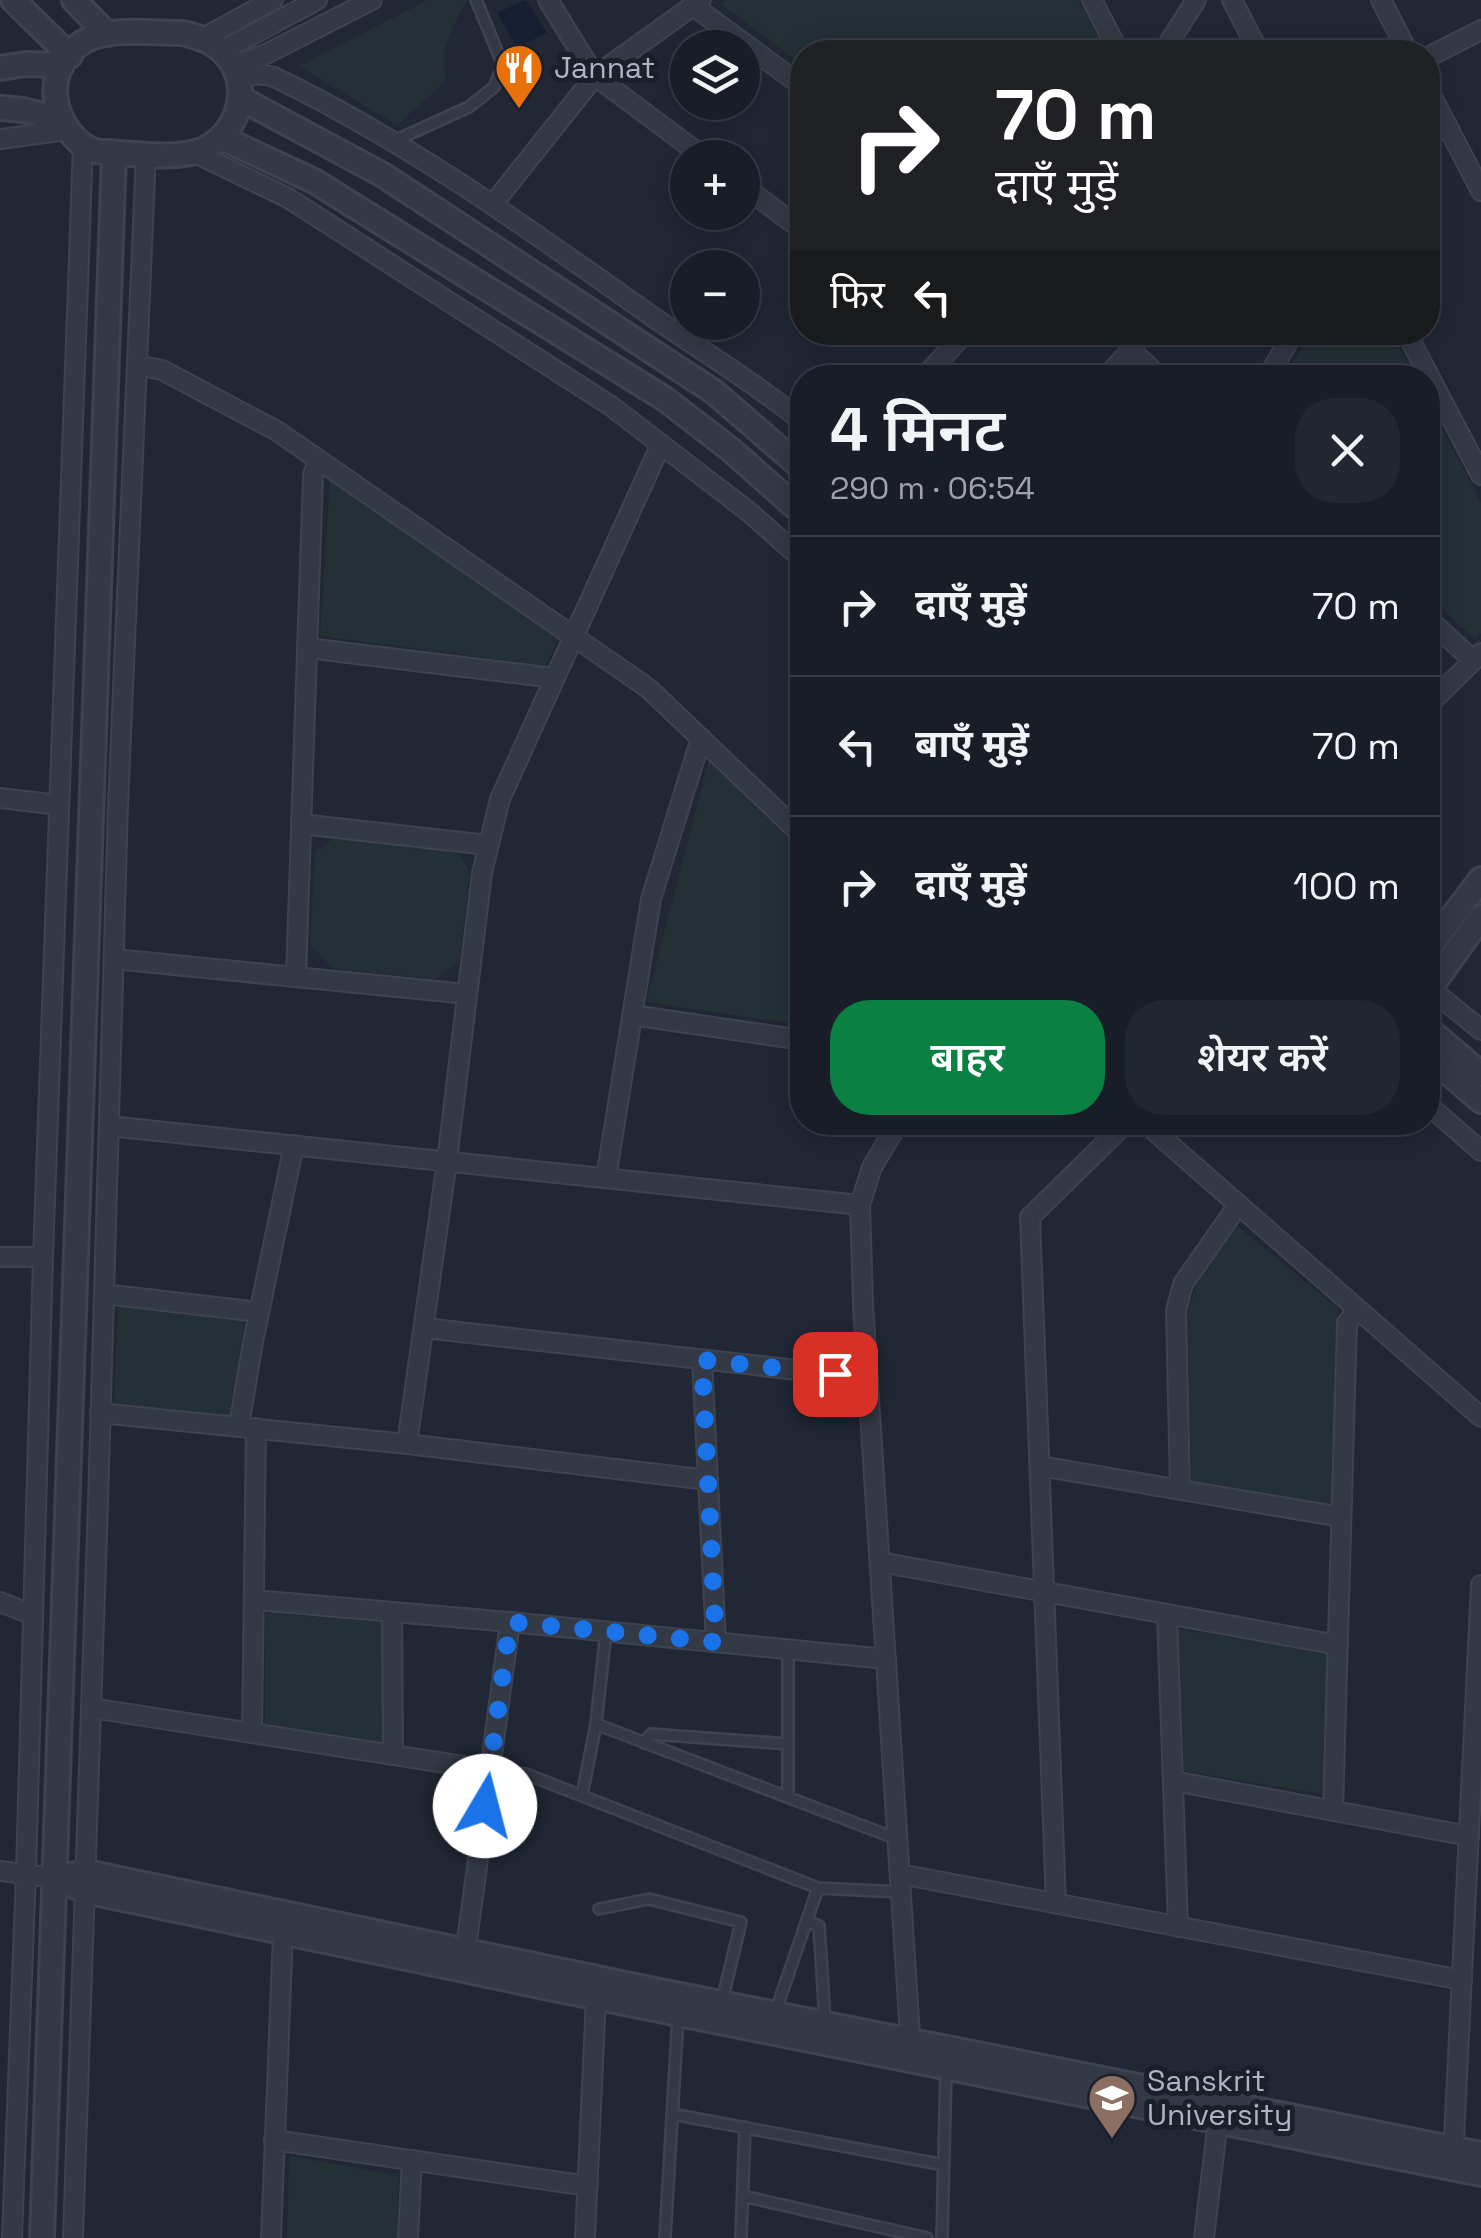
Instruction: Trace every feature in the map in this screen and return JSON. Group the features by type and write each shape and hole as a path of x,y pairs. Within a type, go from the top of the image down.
{"street":[{"path":"13,0 66,60"},
{"path":"74,0 107,34"},
{"path":"0,108 23,110 70,131 96,152 195,153 222,138 237,114 227,67 272,0"},
{"path":"227,67 317,0"},
{"path":"227,67 266,54 372,0"},
{"path":"548,0 595,76 682,140"},
{"path":"1092,0 1113,40"},
{"path":"1171,40 1196,0"},
{"path":"1232,0 1253,40"},
{"path":"1380,0 1402,40"},
{"path":"494,204 595,76 697,2 790,76"},
{"path":"1440,50 1481,30"},
{"path":"12,2238 59,805 70,131 55,91 66,60 81,44 107,34 183,33 383,175 714,392 790,458"},
{"path":"0,68 66,60"},
{"path":"227,67 250,75 274,77 394,141 494,204 790,411"},
{"path":"1440,113 1481,191"},
{"path":"0,139 70,131"},
{"path":"222,138 314,181 665,399 790,502"},
{"path":"42,2238 114,153"},
{"path":"195,153 288,198 611,406 750,512 790,548"},
{"path":"72,2238 118,805 146,154"},
{"path":"760,198 790,221"},
{"path":"1117,365 1134,345"},
{"path":"1131,350 1147,365"},
{"path":"137,365 162,370 277,431 648,688 790,823"},
{"path":"1440,397 1481,475"},
{"path":"407,1444 488,846 500,799 661,444"},
{"path":"296,977 313,474 318,460"},
{"path":"1440,628 1477,656 1440,693"},
{"path":"307,648 554,678"},
{"path":"606,1178 651,900 701,738"},
{"path":"0,798 59,805"},
{"path":"302,824 488,846"},
{"path":"1440,933 1481,879"},
{"path":"1440,973 1481,917"},
{"path":"114,959 467,994"},
{"path":"1440,998 1481,1030"},
{"path":"632,1015 790,1038"},
{"path":"1440,1038 1481,1074"},
{"path":"1440,1066 1481,1101"},
{"path":"1440,1115 1481,1151"},
{"path":"108,1126 860,1205"},
{"path":"891,1135 872,1167 860,1205 911,2050"},
{"path":"1056,1904 1030,1218 1114,1135"},
{"path":"1159,1135 1481,1417"},
{"path":"252,1733 254,1600 247,1427 259,1312 294,1146"},
{"path":"1180,1490 1176,1310 1183,1284 1238,1205"},
{"path":"0,1257 42,1257"},
{"path":"104,1294 259,1312"},
{"path":"1333,1812 1347,1323 1357,1310"},
{"path":"424,1328 868,1378"},
{"path":"702,1360 716,1642"},
{"path":"100,1413 708,1480"},
{"path":"1040,1466 1342,1516"},
{"path":"880,1562 1338,1644"},
{"path":"1454,2158 1481,1586"},
{"path":"254,1600 886,1659"},
{"path":"0,1602 32,1615"},
{"path":"392,1612 393,1755"},
{"path":"1168,1614 1178,1926"},
{"path":"464,1961 510,1622"},
{"path":"91,1708 490,1770"},
{"path":"1173,1780 1469,1836"},
{"path":"0,1871 86,1882 464,1961 596,1998 911,2050 1454,2158 1481,2174"},
{"path":"86,1882 282,1932 825,2024 911,2050 946,2066 1218,2120 1454,2158 1481,2154"},
{"path":"900,1883 1056,1904 1462,1980"},
{"path":"271,2238 282,1932"},
{"path":"585,2238 596,1998"},
{"path":"1204,2238 1218,2120"},
{"path":"274,2140 588,2186"},
{"path":"408,2238 412,2160"}],"lane":[{"path":"394,141 469,107 494,86 504,65 476,0"},
{"path":"582,1795 596,1724 606,1632"},
{"path":"788,1649 788,1797"},
{"path":"596,1724 898,1838"},
{"path":"644,1743 650,1734 788,1744"},
{"path":"490,1770 526,1774 818,1888 900,1883"},
{"path":"774,2014 818,1888"},
{"path":"599,1908 649,1900 741,1922 722,2004"},
{"path":"807,1921 819,1926 825,2024"},
{"path":"665,2238 678,2014"},
{"path":"942,2238 946,2066"},
{"path":"672,2114 944,2165"},
{"path":"742,2238 745,2127"},
{"path":"743,2196 927,2238"},
{"path":"870,2226 870,2238"}],"shaded area":[{"path":"428,0 467,0 443,53 446,81 397,125 299,66"},
{"path":"727,0 1078,0 1100,40 790,40 790,55 720,4"},
{"path":"1303,345 1398,345 1408,365 1292,365"},
{"path":"1440,425 1481,503 1481,633 1475,639 1440,607"},
{"path":"330,480 559,636 546,666 320,636"},
{"path":"710,756 790,839 790,1023 646,1002"},
{"path":"336,837 455,849 470,873 459,962 436,979 333,969 310,944 315,852"},
{"path":"1237,1226 1339,1309 1331,1506 1191,1482 1188,1308 1201,1275"},
{"path":"118,1303 244,1319 232,1417 114,1405"},
{"path":"265,1613 384,1622 381,1747 265,1726"},
{"path":"1179,1629 1327,1653 1322,1794 1183,1771"},
{"path":"289,2156 399,2175 397,2238 287,2238"}],"water":[{"path":"526,0 547,33 517,47 497,13"}],"place":[{"name":"Jannat","path":"519,110"},
{"name":"Sanskrit University","path":"1112,2140"}],"route":[{"path":"485,1806 510,1622 716,1642 702,1360 835,1374"}]}
